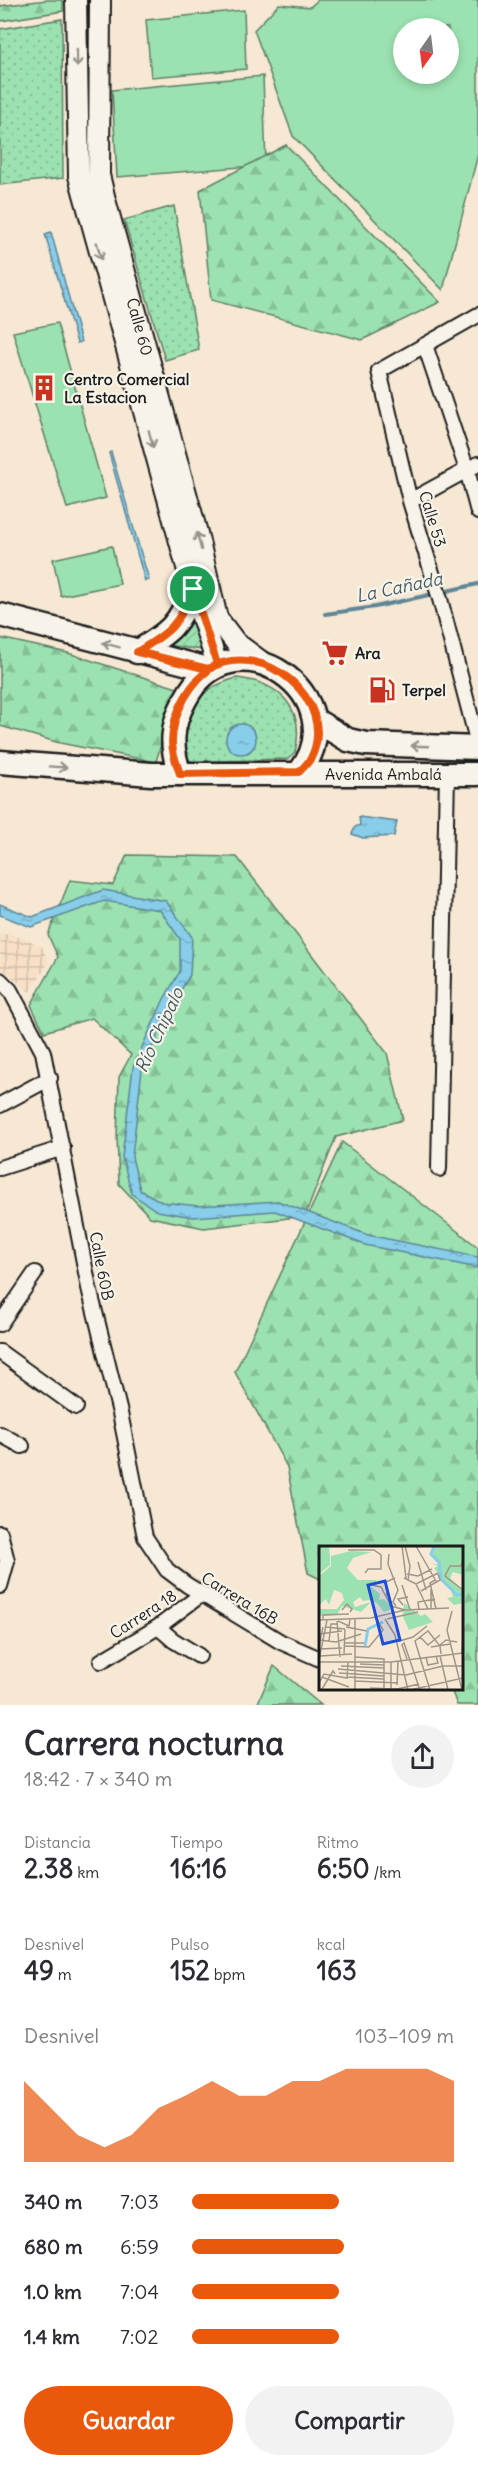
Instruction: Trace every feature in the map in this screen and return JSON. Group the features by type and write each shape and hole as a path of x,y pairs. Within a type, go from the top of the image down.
{"main road":[{"name":"Calle 60","path":"76,0 79,176 193,589 212,667"},
{"name":"Calle 60","path":"100,0 99,176 217,618 236,643 263,663"},
{"path":"137,652 156,641 182,616 193,589"},
{"path":"0,615 137,652 212,667"},
{"path":"180,774 172,744 175,721 187,694 212,667 233,660 263,663 277,668 300,689 315,720 316,732 311,758 299,772"},
{"name":"Avenida Ambalá","path":"315,720 348,740 366,744 478,746"},
{"name":"Avenida Ambalá","path":"0,762 180,774 299,772 478,774"}],"street":[{"path":"478,315 425,345 472,467 478,512"},
{"name":"Calle 53","path":"425,345 379,371 410,501 439,593 478,746"},
{"path":"410,501 472,467"},
{"path":"439,1169 447,774"},
{"name":"Calle 60B","path":"5,985 43,1052 50,1078 91,1298 120,1413 145,1537 153,1552"},
{"path":"0,1105 50,1078"},
{"path":"0,1168 63,1148"},
{"path":"0,1324 35,1273"},
{"path":"0,1352 76,1407"},
{"path":"0,1434 21,1446"},
{"path":"0,1586 7,1561 3,1539"},
{"name":"Carrera 16B","path":"153,1552 167,1570 202,1594 281,1642 319,1658"},
{"name":"Carrera 18","path":"101,1661 158,1627 202,1594"},
{"path":"158,1627 173,1640 199,1656"}],"shaded area":[{"path":"0,933 23,937 42,947 49,962 30,992 0,967"}],"green space":[{"path":"63,0 63,11 0,21 0,6"},
{"path":"318,0 478,0 478,154 443,290 293,136 254,30 279,4 310,7"},
{"path":"244,10 246,69 151,77 146,20"},
{"path":"62,19 63,178 0,185 0,29"},
{"path":"263,76 266,165 117,177 112,90"},
{"path":"286,145 440,302 362,340 211,300 200,190"},
{"path":"174,206 199,350 165,360 124,220"},
{"path":"57,323 106,498 67,508 13,332"},
{"path":"112,546 120,584 61,596 53,559"},
{"path":"194,616 203,650 165,645"},
{"path":"0,638 68,653 177,688 156,762 60,743 0,726"},
{"path":"237,678 265,685 286,700 293,710 297,736 295,752 288,759 192,762 187,759 184,730 186,717 192,706 210,689"},
{"path":"127,855 237,857 387,1053 403,1120 336,1137 305,1216 204,1228 150,1217 119,1184 117,1137 119,1077 131,1055 92,1018 44,1032 31,1005 58,957 48,935 70,880 113,885"},
{"path":"342,1142 478,1247 478,1705 457,1705 451,1690 463,1690 463,1546 319,1546 319,1578 308,1573 287,1467 235,1372"},
{"path":"274,1666 321,1705 257,1705"}],"water":[{"path":"51,232 81,342 77,343 45,234"},
{"path":"111,452 149,580 145,581 109,453"},
{"path":"241,724 252,728 256,739 252,750 241,754 230,750 226,739 230,728"},
{"path":"359,817 397,822 394,836 363,838 352,834 355,827 360,825"},
{"name":"Río Chipalo","path":"103,890 166,901 192,937 190,975 173,1003 142,1069 132,1157 140,1190 162,1202 198,1206 278,1201 368,1235 478,1257 478,1268 365,1245 275,1211 193,1217 157,1211 132,1194 122,1157 133,1067 164,999 180,971 180,939 160,910 104,901 31,927 0,915 0,904 32,917"}],"waterway":[{"name":"La Cañada","path":"325,614 375,607 478,584"}],"place":[{"name":"Centro Comercial La Estacion","path":"44,388"},
{"name":"Ara","path":"335,653"},
{"name":"Terpel","path":"382,690"}],"route":[{"path":"193,589 182,616 156,641 137,652 208,669 233,660 263,663 277,668 300,689 315,720 316,732 311,758 299,772 180,774 172,744 175,721 187,694 208,669 217,664 193,589"}]}
